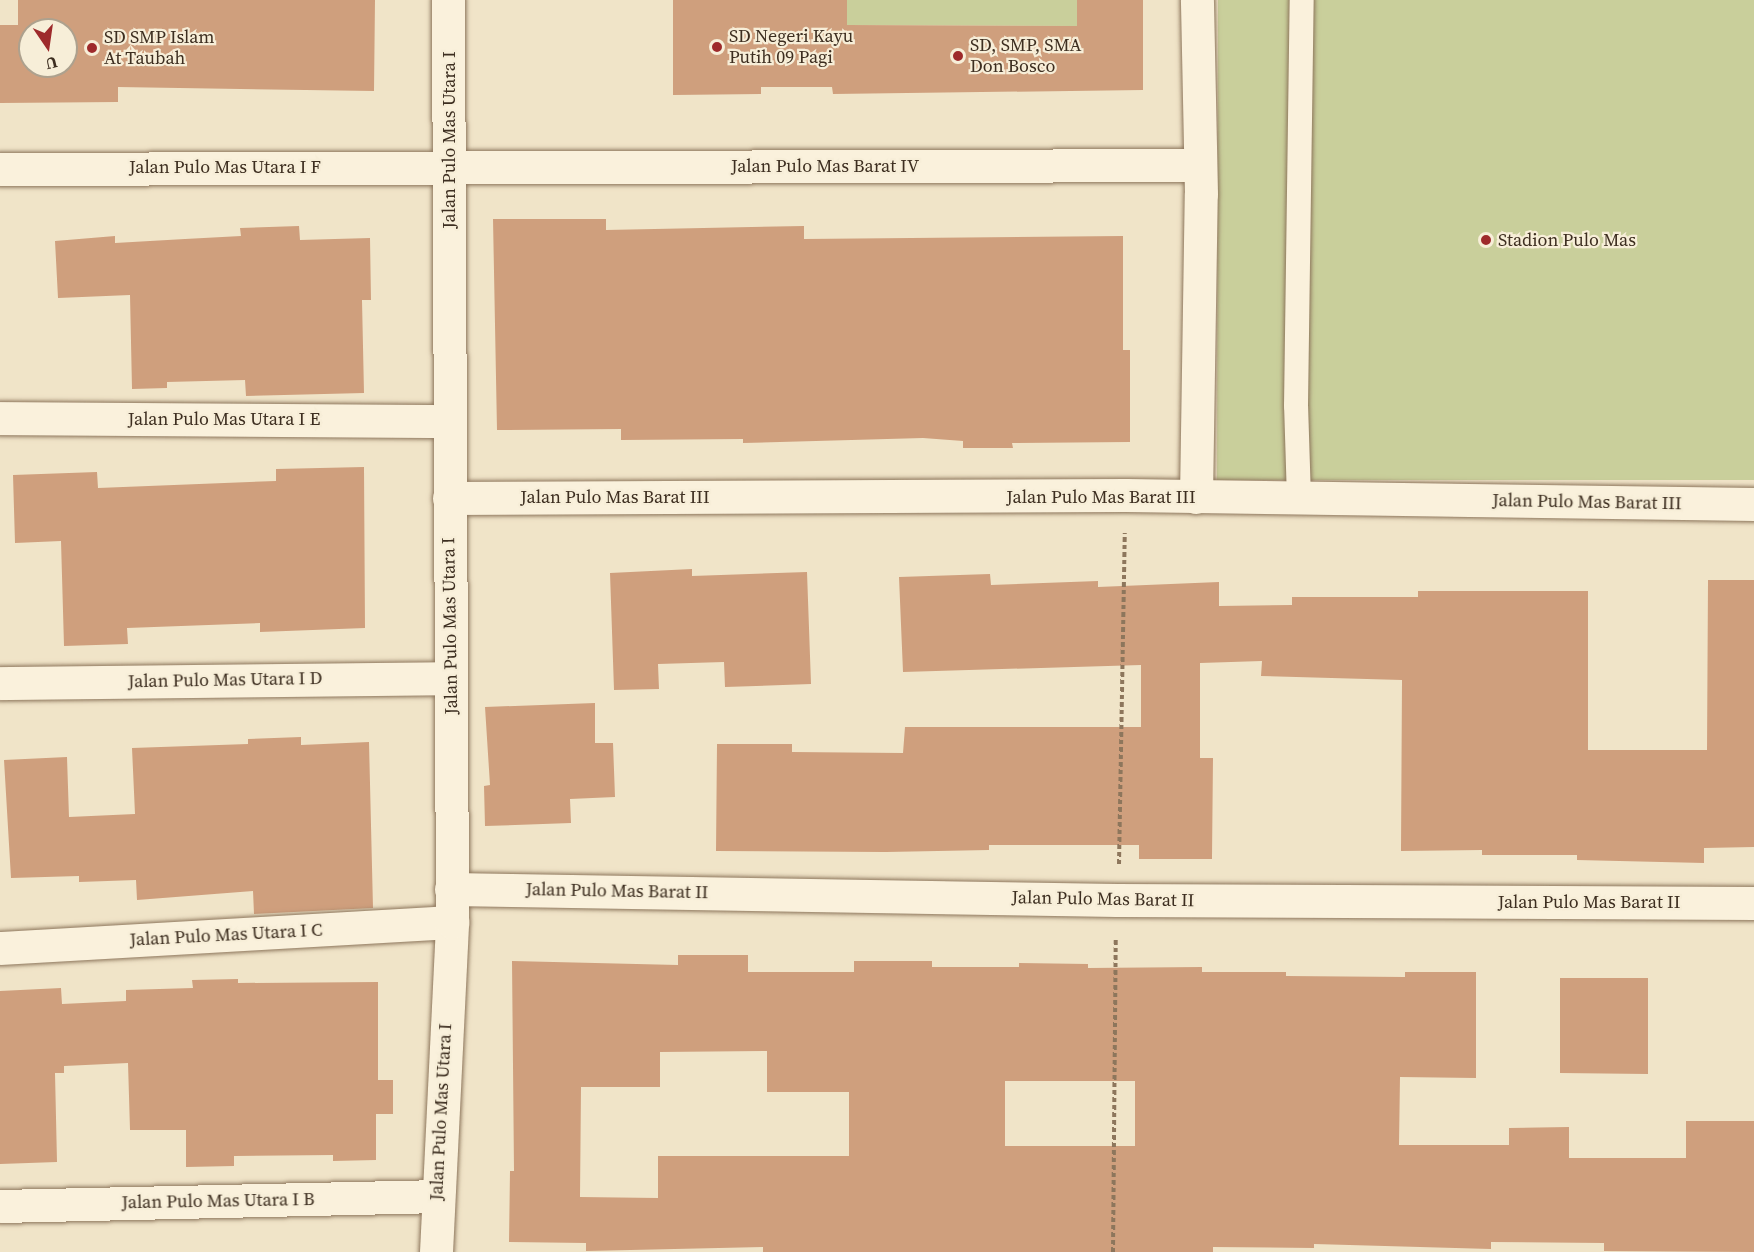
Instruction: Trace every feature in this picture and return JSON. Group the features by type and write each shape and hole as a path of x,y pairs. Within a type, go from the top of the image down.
{"street":[{"name":"Jalan Pulo Mas Utara I","path":"436,1252 436,1196 452,922 448,498 450,166 448,0"},
{"path":"1196,497 1200,165 1197,0"},
{"name":"Jalan Pulo Mas Barat IV","path":"450,166 1200,165"},
{"name":"Jalan Pulo Mas Utara I F","path":"0,169 450,166"},
{"name":"Jalan Pulo Mas Utara I E","path":"0,418 448,421"},
{"name":"Jalan Pulo Mas Barat III","path":"448,498 1126,495 1754,504"},
{"name":"Jalan Pulo Mas Utara I D","path":"0,682 450,678"},
{"name":"Jalan Pulo Mas Barat II","path":"451,889 1117,900 1754,903"},
{"name":"Jalan Pulo Mas Utara I C","path":"0,948 452,922"},
{"name":"Jalan Pulo Mas Utara I B","path":"0,1206 436,1196"}],"lane":[{"path":"1299,499 1296,406 1302,0"}],"path":[{"path":"1113,1252 1117,900 1126,495"}],"green space":[{"path":"847,0 1077,0 1077,26 847,25"},
{"name":"Stadion Pulo Mas","path":"1218,0 1754,0 1754,480 1217,480"}],"building":[{"path":"18,0 375,0 374,91 118,87 118,102 0,103 0,25 18,25 18,78 78,78 78,18 18,18"},
{"name":"SD, SMP, SMA Don Bosco","path":"673,0 847,0 847,25 1077,26 1077,0 1143,0 1143,90 833,94 832,87 761,87 761,94 673,95"},
{"path":"493,219 606,219 606,230 804,226 804,239 1123,236 1123,350 1130,350 1130,442 1012,443 1013,448 963,448 963,441 923,438 743,443 743,439 621,440 621,429 497,430"},
{"path":"299,226 300,240 370,238 371,300 362,300 364,393 246,396 245,380 167,382 167,388 132,389 130,295 58,298 55,241 115,236 115,243 241,236 240,228"},
{"path":"364,467 365,628 260,632 260,623 127,628 128,644 64,646 61,541 15,543 13,475 97,472 98,488 276,481 276,469"},
{"path":"692,569 692,576 807,572 811,684 725,687 724,662 658,664 659,689 614,690 610,573"},
{"path":"990,574 991,585 1098,581 1098,587 1219,582 1219,606 1292,605 1292,597 1418,597 1418,591 1588,591 1588,750 1707,750 1708,580 1754,580 1754,847 1704,848 1704,863 1577,860 1577,855 1482,855 1482,850 1401,851 1402,680 1261,676 1262,661 1200,663 1200,758 1213,758 1212,859 1139,859 1139,845 989,845 989,850 886,852 716,851 717,744 792,744 792,752 903,753 905,727 1141,727 1141,665 903,672 899,577"},
{"path":"595,703 595,743 613,743 615,797 570,799 571,823 485,826 484,786 490,785 485,707"},
{"path":"301,737 301,745 369,742 373,908 254,914 253,891 137,900 136,880 79,882 79,876 11,878 4,760 67,757 69,817 135,814 132,748 248,744 248,739"},
{"path":"678,955 748,955 748,972 854,972 854,961 932,961 932,967 1019,967 1019,963 1088,964 1088,968 1202,967 1202,972 1286,972 1286,976 1405,977 1405,972 1476,972 1476,1078 1400,1077 1399,1145 1509,1145 1509,1128 1569,1127 1569,1158 1686,1158 1686,1121 1754,1121 1754,1252 1604,1251 1604,1243 1491,1242 1491,1249 1314,1244 1314,1248 1213,1247 1213,1252 763,1252 763,1247 586,1251 586,1243 509,1242 510,1171 514,1171 512,961 678,965","holes":["767,1051 767,1092 849,1092 849,1156 658,1156 658,1198 580,1197 581,1087 660,1087 660,1052","1005,1081 1135,1081 1135,1146 1005,1146"]},
{"path":"1560,978 1648,978 1648,1074 1560,1073"},
{"path":"238,979 238,983 378,982 378,1080 393,1080 393,1114 376,1114 376,1160 333,1161 333,1155 234,1156 234,1166 186,1167 186,1130 130,1130 128,1063 64,1066 64,1073 55,1073 57,1162 0,1164 0,991 61,988 62,1004 126,1001 126,990 193,988 192,980"}],"place":[{"name":"SD Negeri Kayu Putih 09 Pagi","path":"717,47"},
{"name":"SD SMP Islam At Taubah","path":"92,48"},
{"name":"SD, SMP, SMA Don Bosco","path":"958,56"},
{"name":"Stadion Pulo Mas","path":"1486,240"}]}
